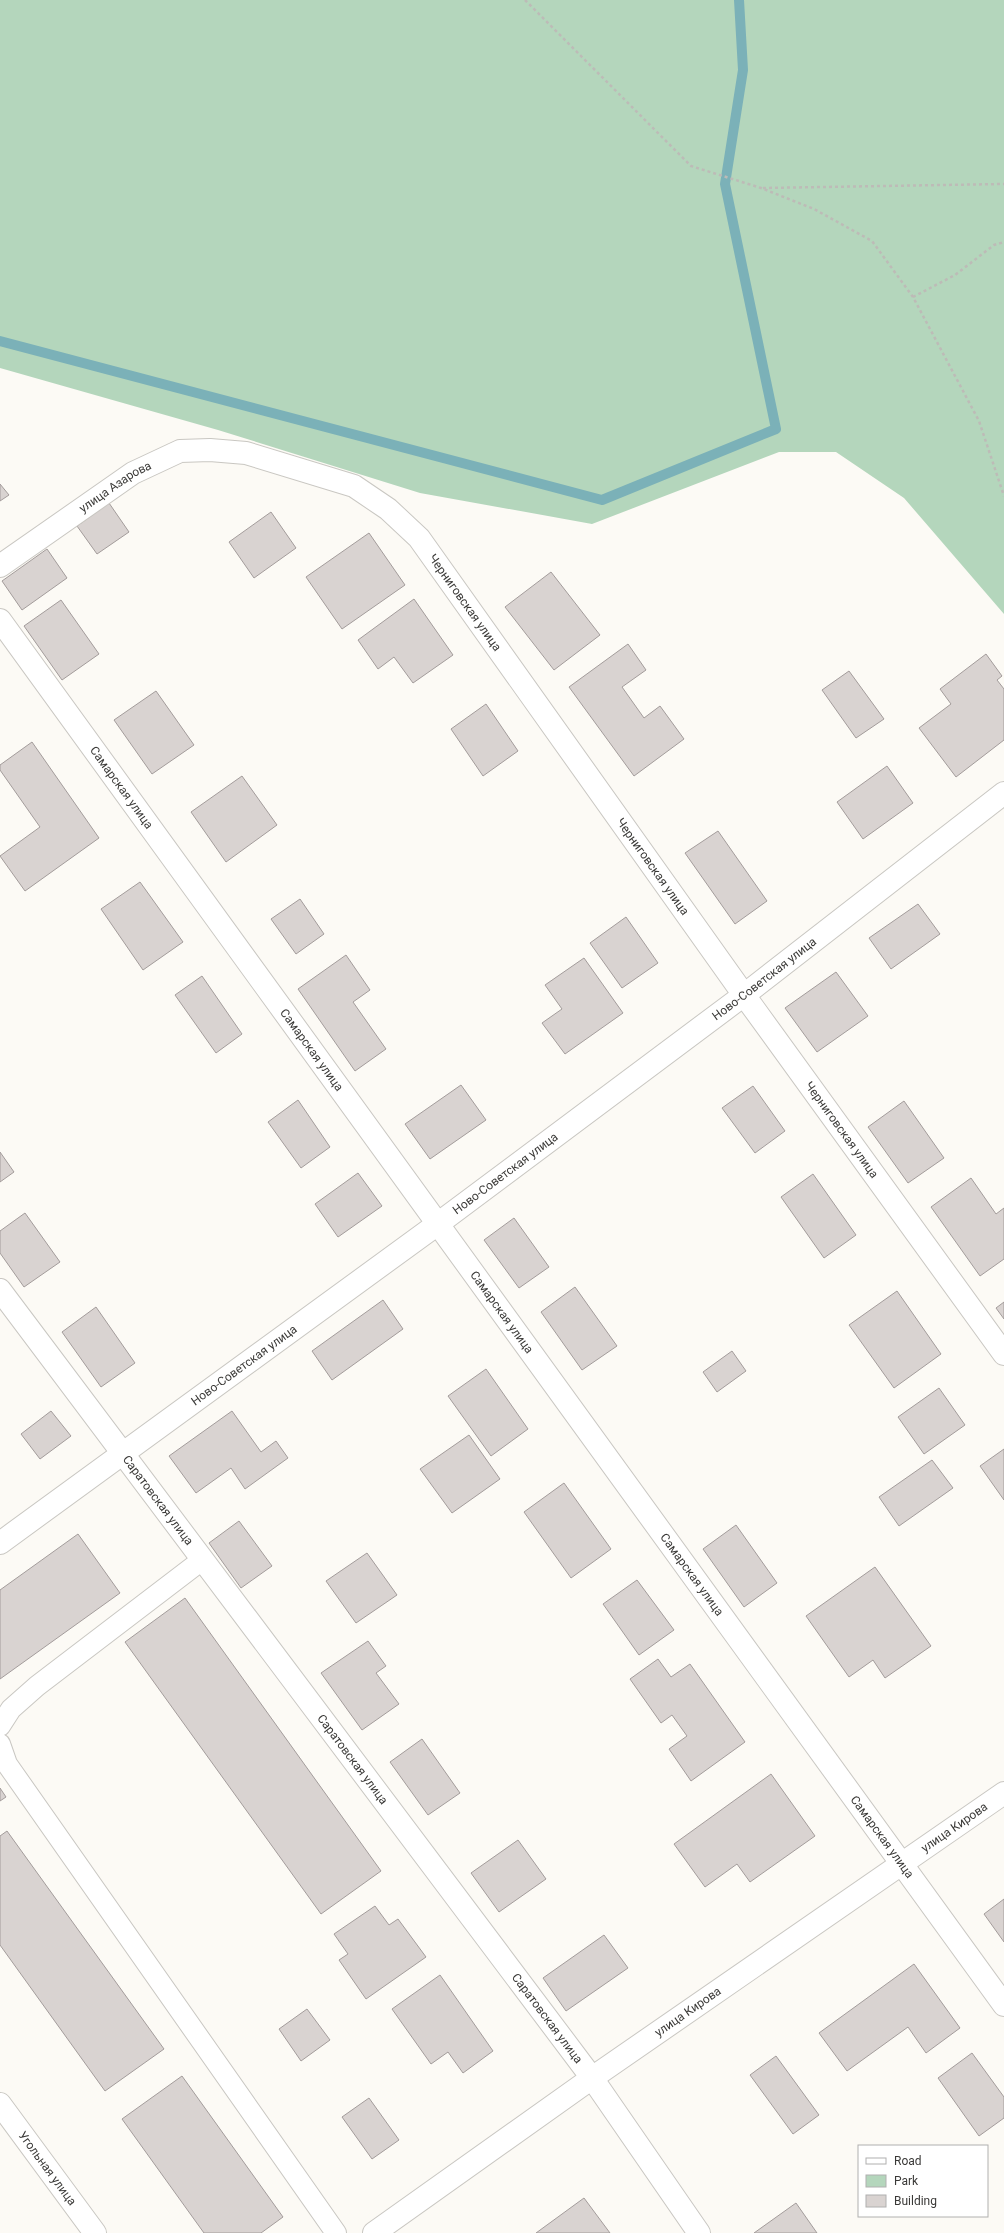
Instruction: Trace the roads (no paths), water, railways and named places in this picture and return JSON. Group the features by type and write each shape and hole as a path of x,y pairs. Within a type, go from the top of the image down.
{"street":[{"name":"улица Азарова","path":"0,566 133,473 180,451 210,450 246,453"},
{"name":"Черниговская улица","path":"246,453 354,486 388,509 419,538 744,995 1004,1354"},
{"name":"Самарская улица","path":"0,620 438,1223 900,1864 1004,2005"},
{"name":"Ново-Советская улица","path":"0,1543 121,1453 438,1223 744,995 1004,793"},
{"name":"Саратовская улица","path":"0,1290 592,2078 699,2233"},
{"name":"улица Кирова","path":"374,2233 592,2078 1004,1793"},
{"name":"Угольная улица","path":"0,2104 95,2233"}],"lane":[{"path":"0,1726 11,1709 37,1686 202,1560"},
{"path":"0,1744 8,1764 336,2233"}],"waterway":[{"path":"0,341 602,500 776,429 725,184 743,70 739,0"}]}
